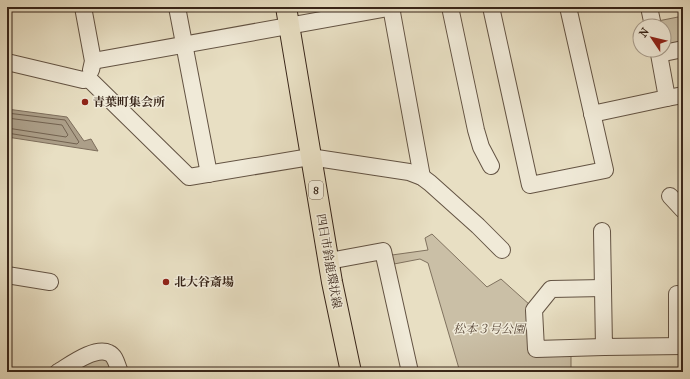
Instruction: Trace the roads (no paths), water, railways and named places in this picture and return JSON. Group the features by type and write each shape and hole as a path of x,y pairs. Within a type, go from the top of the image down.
{"main road":[{"name":"四日市鈴鹿環状線","path":"287,16 332,282 351,372"}],"street":[{"path":"84,7 93,61 89,79"},
{"path":"177,7 210,174"},
{"path":"93,61 184,45 287,16 392,7 422,177"},
{"path":"450,7 476,130 481,146 491,166"},
{"path":"491,7 530,185 606,170 568,7"},
{"path":"649,7 651,18"},
{"path":"672,50 683,49"},
{"path":"660,58 667,98"},
{"path":"7,62 83,80 89,79"},
{"path":"89,79 189,177 310,157 410,172 422,177 478,226 502,250"},
{"path":"592,114 683,96"},
{"path":"670,196 683,210"},
{"path":"602,231 604,347"},
{"path":"329,261 383,251 410,372"},
{"path":"7,275 50,282"},
{"path":"603,288 551,289 534,310 536,349 680,346 677,294"},
{"path":"58,372 96,352 110,353 114,357 120,372"}],"water":[{"path":"7,109 67,117 84,141 91,139 98,151 7,137"}],"place":[{"name":"青葉町集会所","path":"85,102"},
{"name":"北大谷斎場","path":"166,282"}],"park label":[{"name":"松本３号公園","path":"489,329"}]}
